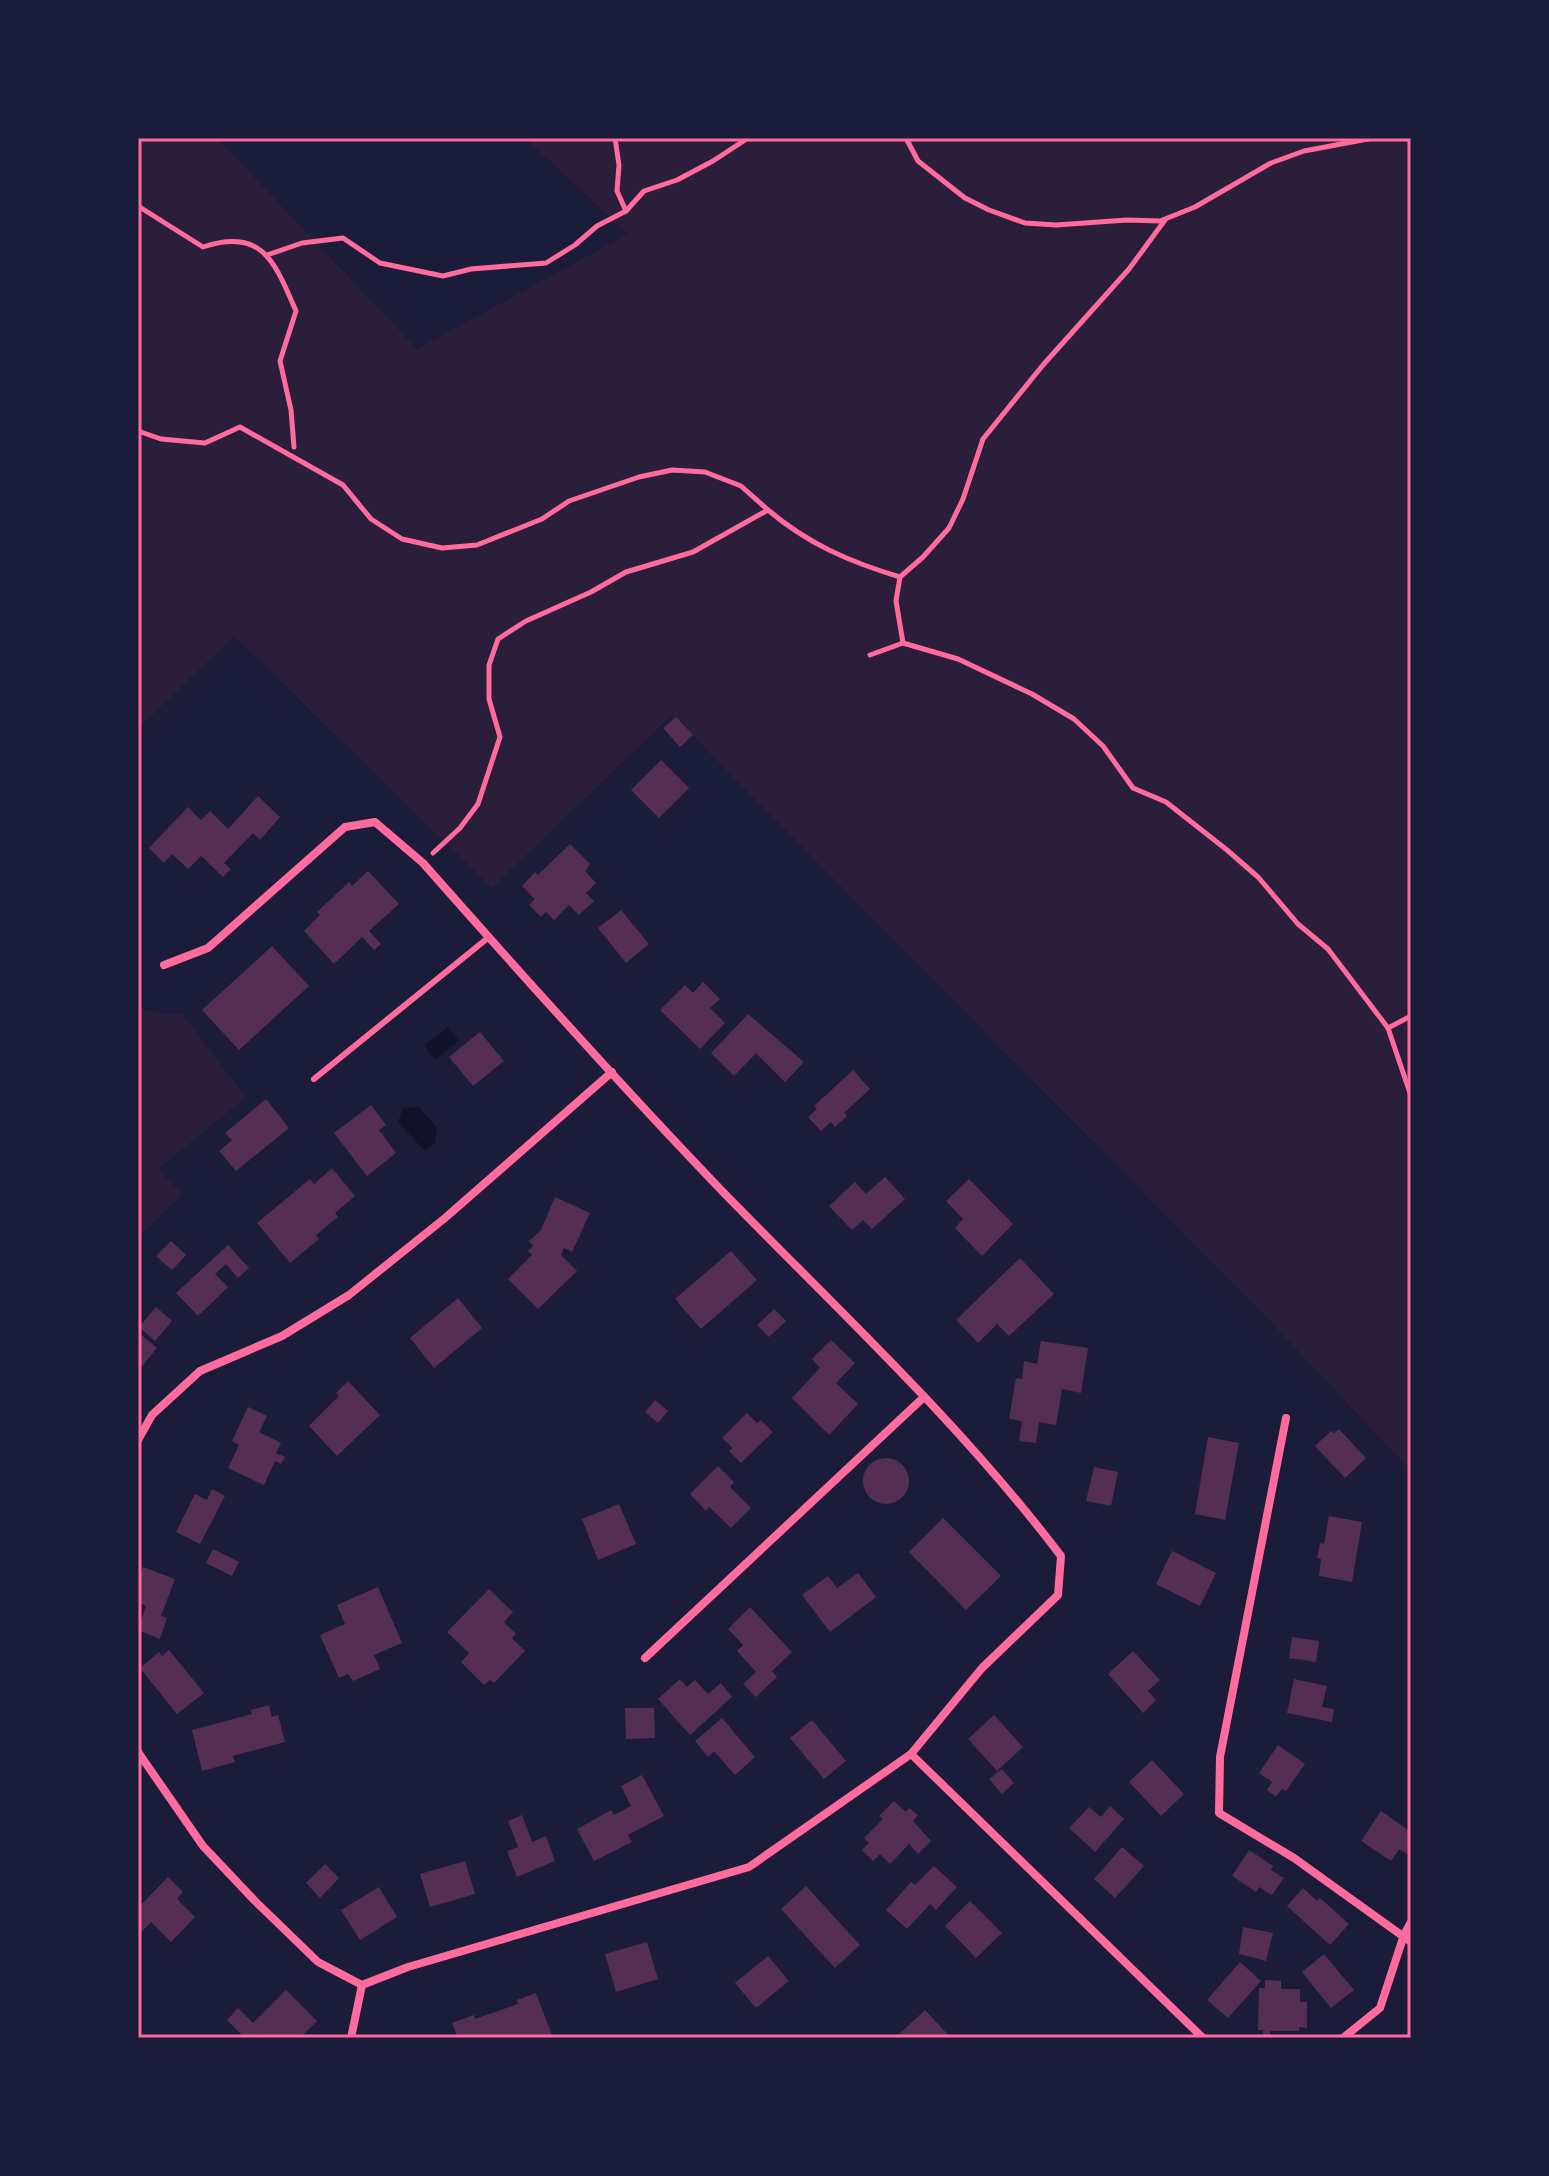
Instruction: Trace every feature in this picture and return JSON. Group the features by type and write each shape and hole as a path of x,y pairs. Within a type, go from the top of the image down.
{"street":[{"path":"138,1752 203,1846 255,1901 318,1962 362,1985 408,1967 749,1867 911,1754 982,1668 1058,1595 1061,1556 1027,1511 924,1397 722,1190 423,863 375,822 345,827 208,948 164,965"},
{"path":"138,1440 152,1415 200,1371 282,1336 349,1295 445,1218 612,1072"},
{"path":"645,1658 924,1397"},
{"path":"1286,1418 1220,1757 1221,1815 1294,1858 1408,1938"},
{"path":"911,1754 1203,2038"},
{"path":"1343,2038 1380,2008 1408,1938 1411,1922"},
{"path":"351,2038 362,1985"}],"lane":[{"path":"314,1079 489,937"}],"path":[{"path":"615,138 619,165 617,191 626,211"},
{"path":"267,255 302,243 343,238 380,263 443,276 471,269 546,263 575,245 597,226 626,211 644,191 677,180 748,138"},
{"path":"906,138 918,161 940,180 989,210 1025,223 1056,225 1166,219 1195,207 1271,163 1304,151 1373,138"},
{"path":"138,206 203,247 225,239 251,243 267,255 296,311 280,361 291,410 294,447"},
{"path":"903,643 896,601 900,577 949,528 963,499 983,439 1043,365 1129,269 1166,219"},
{"path":"138,431 161,439 205,443 240,427 343,485 371,519 402,539 442,548 477,545 542,519 569,501 639,477 672,470 705,472 741,486 794,532 865,566 900,577"},
{"path":"423,863 469,816 478,804 487,779 500,737 489,699 489,665 498,639 526,621 591,592 626,572 693,552 768,510"},
{"path":"870,655 903,643 958,659 1032,694 1074,719 1103,746 1133,788 1166,802 1197,824 1258,877 1298,924 1328,949 1388,1028 1411,1096"},
{"path":"1388,1028 1411,1016"}],"shaded area":[{"path":"138,138 217,138 417,349 628,234 525,138 1411,138 1411,1471 1264,1315 672,715 492,888 234,636 138,729"},
{"path":"138,1008 166,1015 181,1013 246,1097 158,1169 182,1194 138,1238"},
{"path":"448,1027 459,1041 435,1060 424,1045"},
{"path":"419,1107 437,1128 435,1143 425,1151 398,1122 403,1108"}],"building":[{"path":"676,717 693,735 680,747 663,728"},
{"path":"661,760 689,788 659,818 631,790"},
{"path":"258,796 280,817 260,840 253,833 224,863 231,869 223,877 201,856 188,869 172,854 164,863 149,848 188,807 201,820 210,811 228,829"},
{"path":"570,844 590,864 585,871 596,883 586,893 594,901 579,915 569,905 554,920 546,912 541,917 529,905 535,899 522,886"},
{"path":"368,871 399,904 369,931 381,944 374,950 362,937 334,964 304,931 320,915 317,912 349,882 352,886"},
{"path":"621,910 649,944 626,963 598,928"},
{"path":"272,946 309,986 239,1050 202,1010"},
{"path":"703,982 720,999 710,1008 725,1023 700,1049 660,1010 685,985 693,993"},
{"path":"748,1014 804,1062 785,1082 756,1053 734,1076 711,1053"},
{"path":"480,1032 504,1061 473,1086 449,1057"},
{"path":"853,1070 870,1089 844,1113 847,1116 835,1127 831,1122 821,1131 808,1117 817,1109 814,1106"},
{"path":"266,1099 289,1128 236,1171 219,1151 232,1140 225,1133"},
{"path":"371,1105 386,1125 379,1130 396,1153 367,1176 334,1133"},
{"path":"332,1168 355,1196 335,1213 338,1217 316,1235 319,1239 290,1263 257,1223 310,1179 314,1184"},
{"path":"885,1177 905,1199 872,1229 863,1220 852,1230 829,1206 855,1182 866,1194"},
{"path":"969,1179 1013,1224 982,1256 955,1228 963,1219 946,1201"},
{"path":"555,1197 590,1213 572,1252 564,1248 561,1255 577,1271 538,1309 508,1279 532,1255 528,1251 533,1246 529,1241 541,1230"},
{"path":"171,1241 186,1255 172,1270 156,1256"},
{"path":"228,1245 249,1268 238,1278 226,1264 215,1274 228,1287 198,1316 176,1293"},
{"path":"731,1251 757,1280 701,1329 675,1299"},
{"path":"1020,1258 1054,1294 1009,1336 997,1324 978,1343 956,1320"},
{"path":"458,1298 482,1328 434,1368 410,1338"},
{"path":"156,1307 172,1321 155,1341 139,1327"},
{"path":"774,1309 786,1321 769,1337 757,1325"},
{"path":"138,1332 157,1348 138,1371"},
{"path":"831,1340 855,1363 836,1383 858,1404 829,1435 792,1398 820,1368 812,1359"},
{"path":"1041,1341 1088,1348 1081,1393 1062,1389 1056,1425 1039,1422 1036,1443 1019,1441 1022,1421 1009,1419 1016,1378 1022,1379 1024,1361 1037,1364"},
{"path":"348,1381 380,1415 337,1456 309,1426 339,1396 336,1393"},
{"path":"655,1400 668,1411 658,1423 645,1412"},
{"path":"248,1407 267,1416 259,1432 281,1443 276,1453 285,1457 281,1464 275,1461 264,1485 228,1468 239,1445 232,1441"},
{"path":"747,1413 757,1423 761,1420 773,1432 741,1463 729,1451 733,1448 722,1438"},
{"path":"1339,1429 1366,1458 1345,1478 1315,1446 1331,1431 1334,1433"},
{"path":"1208,1437 1239,1443 1225,1520 1195,1514"},
{"path":"886,1458 902,1465 909,1481 902,1497 886,1504 870,1497 863,1481 870,1465"},
{"path":"718,1466 734,1482 730,1487 751,1508 731,1528 709,1507 706,1511 690,1494"},
{"path":"1094,1467 1118,1472 1111,1506 1086,1501"},
{"path":"212,1489 225,1496 200,1544 176,1532 195,1494 207,1500"},
{"path":"619,1504 636,1544 598,1560 582,1519"},
{"path":"1329,1516 1362,1522 1352,1582 1319,1576 1321,1559 1317,1558 1320,1543 1324,1544"},
{"path":"943,1518 1001,1576 966,1610 909,1552"},
{"path":"213,1549 239,1562 232,1576 206,1563"},
{"path":"1172,1551 1216,1573 1200,1606 1156,1584"},
{"path":"143,1567 175,1579 161,1616 167,1618 160,1639 138,1630 146,1606 138,1602 138,1580"},
{"path":"858,1573 876,1597 830,1632 802,1595 828,1576 837,1588"},
{"path":"378,1587 402,1643 374,1655 380,1669 353,1681 348,1674 339,1678 320,1635 345,1624 337,1605"},
{"path":"489,1589 513,1612 504,1622 516,1634 512,1638 525,1651 494,1683 490,1680 484,1685 461,1662 469,1653 447,1632"},
{"path":"750,1607 792,1652 772,1671 777,1677 756,1697 743,1684 756,1672 737,1651 743,1645 728,1629"},
{"path":"1292,1637 1319,1641 1316,1662 1289,1658"},
{"path":"169,1650 204,1693 177,1714 140,1668 159,1652 162,1656"},
{"path":"1133,1651 1160,1680 1148,1691 1156,1700 1143,1713 1108,1674"},
{"path":"680,1679 687,1687 695,1680 708,1694 721,1683 732,1697 690,1735 658,1699"},
{"path":"1294,1679 1327,1686 1322,1707 1334,1709 1332,1722 1287,1713"},
{"path":"269,1705 272,1717 278,1715 285,1742 233,1756 235,1762 202,1771 192,1730 252,1714 251,1710"},
{"path":"625,1708 654,1708 655,1738 626,1739"},
{"path":"994,1715 1023,1747 997,1771 968,1739"},
{"path":"722,1718 755,1757 735,1775 714,1751 708,1757 695,1741"},
{"path":"812,1720 846,1761 824,1779 790,1738"},
{"path":"1278,1745 1305,1764 1286,1791 1282,1789 1276,1797 1267,1790 1272,1782 1259,1773"},
{"path":"1152,1760 1184,1794 1161,1816 1129,1782"},
{"path":"1002,1769 1014,1783 1002,1794 989,1779"},
{"path":"642,1775 664,1816 628,1835 632,1842 594,1861 577,1829 611,1810 614,1815 631,1806 621,1786"},
{"path":"894,1801 906,1812 909,1808 918,1815 913,1821 931,1841 918,1854 909,1844 890,1864 880,1854 873,1861 862,1850 869,1843 864,1838 883,1819 879,1816"},
{"path":"1110,1806 1124,1819 1095,1852 1069,1828 1089,1807 1101,1817"},
{"path":"1381,1811 1411,1832 1411,1849 1407,1854 1399,1849 1391,1861 1361,1841"},
{"path":"522,1815 532,1842 546,1836 555,1861 517,1877 507,1851 518,1847 508,1821"},
{"path":"1122,1847 1144,1866 1115,1898 1094,1879"},
{"path":"1249,1850 1273,1866 1271,1870 1284,1878 1272,1895 1259,1887 1256,1892 1232,1876"},
{"path":"465,1861 475,1894 430,1907 420,1874"},
{"path":"325,1864 339,1878 320,1898 306,1883"},
{"path":"934,1866 957,1887 936,1910 930,1904 907,1929 886,1910 911,1882 915,1885"},
{"path":"168,1877 183,1892 177,1899 195,1917 171,1942 151,1922 138,1935 138,1908"},
{"path":"806,1886 860,1945 835,1968 781,1909"},
{"path":"379,1887 397,1917 360,1940 341,1910"},
{"path":"1303,1888 1317,1901 1320,1898 1349,1924 1330,1945 1287,1906"},
{"path":"970,1901 1002,1933 976,1958 945,1926"},
{"path":"1243,1927 1273,1933 1266,1961 1239,1954"},
{"path":"647,1942 658,1979 616,1992 605,1954"},
{"path":"1324,1954 1354,1990 1331,2008 1302,1972"},
{"path":"768,1956 789,1981 756,2008 735,1983"},
{"path":"1240,1962 1261,1981 1228,2018 1207,2000"},
{"path":"1265,1980 1281,1981 1281,1989 1300,1989 1300,2002 1307,2002 1307,2028 1270,2031 1270,2038 1263,2038 1263,2030 1258,2030 1259,1988 1265,1988"},
{"path":"286,1990 317,2021 300,2038 262,2038 257,2034 254,2038 245,2038 227,2020 238,2008 253,2023"},
{"path":"536,1993 553,2038 458,2038 452,2023 474,2015 475,2019 518,2004 517,2000"},
{"path":"925,2010 951,2038 895,2038"}]}
